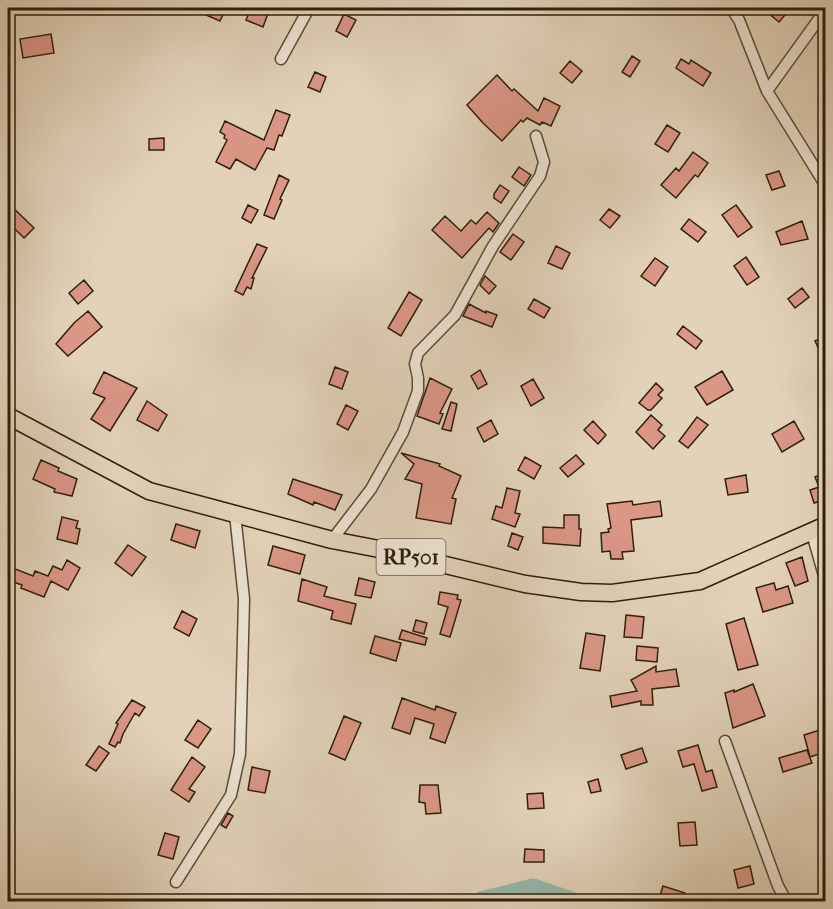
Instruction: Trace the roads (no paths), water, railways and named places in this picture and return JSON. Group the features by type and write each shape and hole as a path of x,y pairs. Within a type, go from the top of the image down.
{"main road":[{"name":"RP501","path":"8,416 149,492 332,540 525,584 581,592 612,593 700,581 818,527"}],"street":[{"path":"281,59 309,8"},
{"path":"731,8 739,20 767,91 825,186"},
{"path":"767,91 825,9"},
{"path":"332,540 371,489 403,432 418,391 415,364 418,353 455,315 493,246 540,176 544,162 536,136"},
{"path":"176,882 231,795 240,754 244,599 235,514"},
{"path":"818,527 825,583"},
{"path":"725,741 778,886 787,902"}],"waterway":[{"path":"481,902 533,889 571,902"}]}
